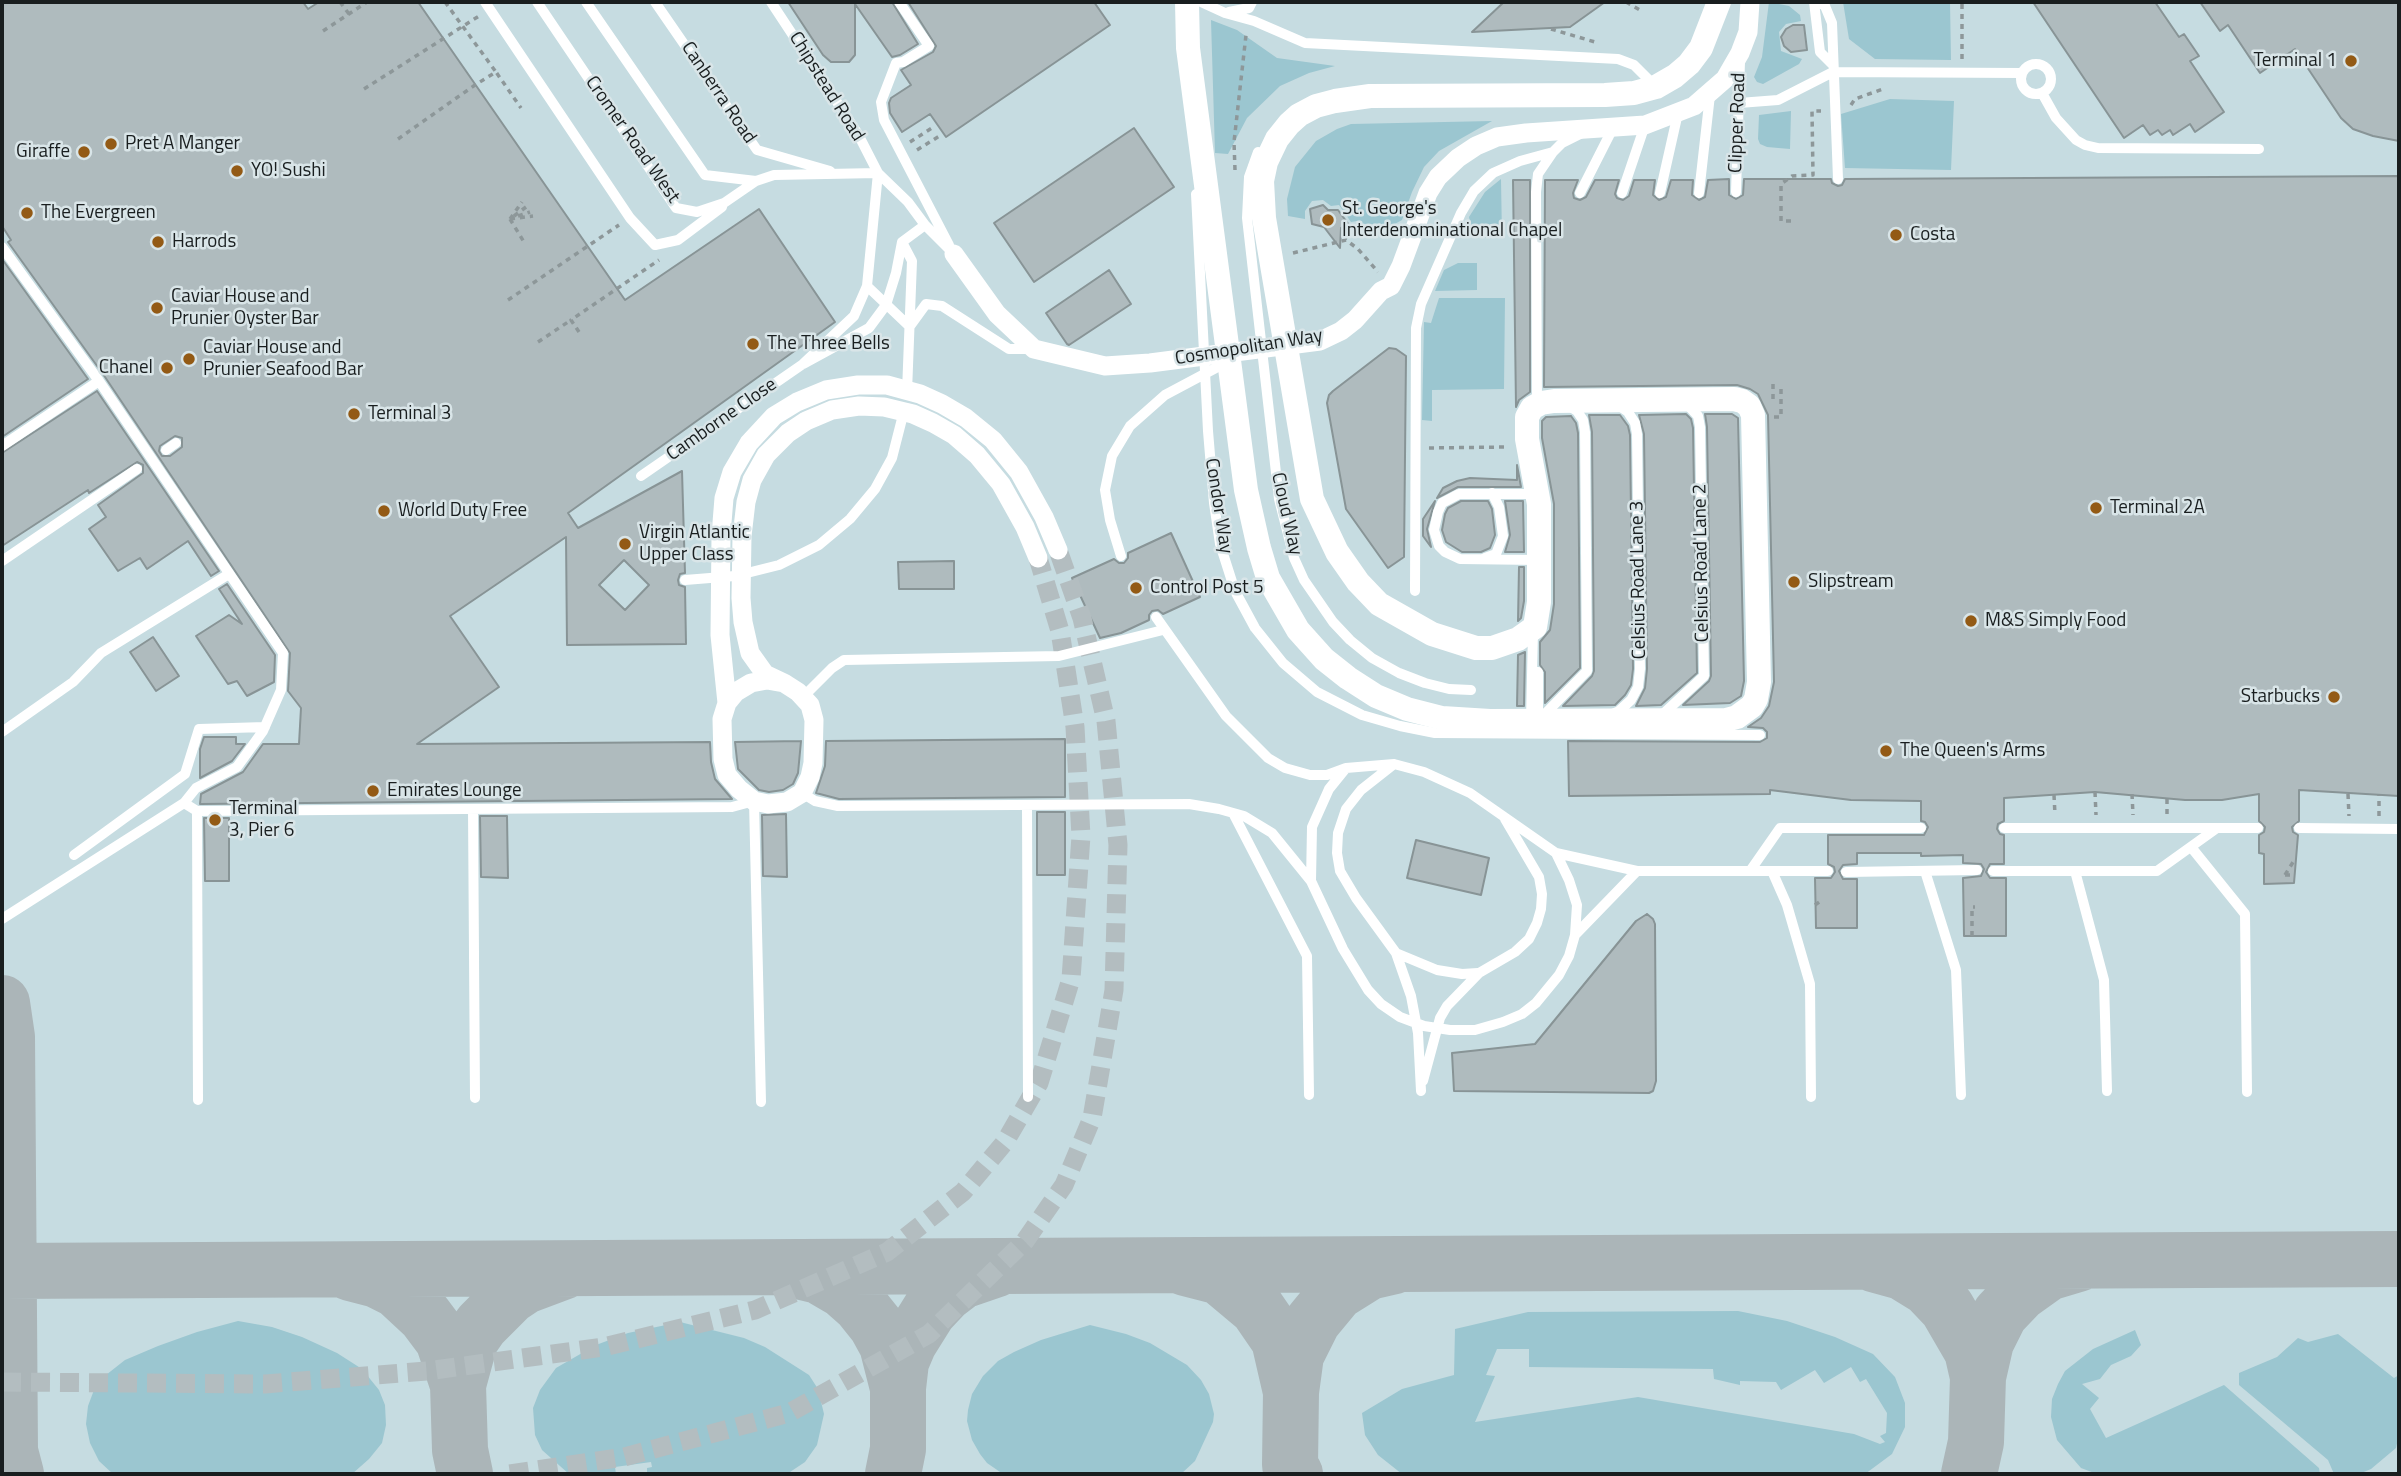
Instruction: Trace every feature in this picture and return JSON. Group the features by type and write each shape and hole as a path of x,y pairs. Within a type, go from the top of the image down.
{"street":[{"path":"1187,2 1188,48 1246,490 1268,578 1298,630 1324,659 1377,696 1407,709 1442,718 1534,727 1563,720 1726,720 1737,717 1752,706 1759,682 1753,415 1749,406 1734,399 1554,401 1541,402 1532,408 1527,417 1527,439 1537,494 1539,602 1535,628 1503,645 1476,648 1432,634 1379,604 1358,582 1337,552 1311,499 1261,200 1266,162 1277,139 1299,115 1326,103 1370,96 1578,96 1634,93 1656,87 1675,76 1695,56 1711,26 1719,2"},
{"name":"Cosmopolitan Way","path":"954,254 997,314 1034,349 1105,366 1150,363 1320,341 1355,320 1381,291 1391,286 1428,193 1438,177 1458,158 1497,137 1645,125 1694,106 1725,79 1740,53 1748,32 1750,2"},
{"path":"727,703 720,623 724,498 732,472 749,443 774,416 797,402 826,390 858,384 887,385 920,394 942,404 966,418 993,440 1019,472 1044,517 1058,550"},
{"path":"784,683 767,680 751,683 736,692 727,703 722,719 723,759 727,775 738,789 754,801 768,804 787,802 802,793 810,778 813,763 814,720 810,705 803,697 784,683 765,674 750,653 741,598 742,536 746,502 766,455 788,433 806,421 832,410 859,406 884,407 913,414 954,435 977,455 1001,484 1025,527 1038,558"}],"lane":[{"name":"Cromer Road West","path":"537,2 676,208 697,212 724,204 755,181 774,175 837,173"},
{"path":"586,2 705,176 755,181"},
{"name":"Canberra Road","path":"655,2 757,150 837,173"},
{"name":"Chipstead Road","path":"771,2 858,134 878,173"},
{"path":"899,2 929,46 903,62 896,63 881,102 884,120 954,254"},
{"path":"1201,2 1305,43 1618,59 1634,65 1656,87"},
{"path":"1225,13 1248,8 1252,2"},
{"path":"1816,2 1825,6 1832,23 1838,179"},
{"path":"487,6 629,218 654,245 678,240 755,181"},
{"name":"Condor Way","path":"1188,48 1214,503 1220,544 1235,591 1255,628 1283,663 1317,692 1362,715 1435,733 1534,727 1606,734 1760,735"},
{"name":"Clipper Road","path":"1736,192 1740,53"},
{"path":"1739,103 1778,100 1833,68 2022,73 2033,64 2047,68 2051,82 2042,93"},
{"path":"2022,73 2021,83 2026,92 2042,93"},
{"path":"2042,93 2056,118 2076,140 2085,145 2098,148 2259,149"},
{"name":"Clipper Road","path":"1699,193 1710,94"},
{"name":"Cloud Way","path":"1370,96 1315,101 1285,117 1255,156 1249,177 1246,198 1279,499 1288,537 1304,580 1333,622 1350,640 1399,673 1449,689 1471,690"},
{"path":"1660,193 1678,113"},
{"path":"1622,193 1645,125"},
{"path":"1580,193 1613,127"},
{"path":"1534,727 1538,378 1536,192 1538,174 1553,152 1562,143 1590,128"},
{"path":"1415,590 1416,328 1421,304 1461,213 1474,191 1493,173 1520,161 1553,152"},
{"path":"837,173 878,173 954,254"},
{"name":"Camborne Close","path":"803,364 854,316 867,286 878,173"},
{"path":"685,580 735,576 779,565 819,545 850,519 875,489 891,458 907,394 912,261 902,242 925,225"},
{"name":"Camborne Close","path":"641,476 803,364 869,328 886,305 902,242"},
{"path":"2,247 99,381 283,653 281,690 265,727 237,767 196,788 184,803 2,919"},
{"path":"2,268 12,261"},
{"path":"867,286 909,327"},
{"path":"909,327 926,304 942,306 1009,349 1034,349"},
{"path":"1121,556 1110,520 1105,490 1112,456 1130,426 1165,395 1249,350"},
{"path":"2,446 99,381"},
{"name":"Celsius Road Lane 2","path":"1657,720 1704,676 1700,427 1698,416 1692,408 1673,400"},
{"path":"1534,727 1587,671 1586,432 1577,411 1554,401"},
{"name":"Celsius Road Lane 3","path":"1563,720 1604,717 1619,711 1631,700 1638,687 1637,434 1635,423 1628,412 1618,405 1604,401"},
{"path":"166,450 176,443"},
{"path":"2,561 137,469"},
{"path":"1537,494 1467,493 1450,497 1442,503 1435,520 1435,538 1445,552 1460,559 1539,560"},
{"path":"1475,560 1496,554 1501,546 1502,518 1492,493"},
{"path":"2,732 73,682 101,653 229,574"},
{"path":"1534,727 1539,602"},
{"path":"1156,617 1226,716 1268,758 1285,768 1310,775 1327,775 1346,768 1394,764 1424,772 1470,793 1556,853 1637,872 1828,872"},
{"path":"803,697 832,668 845,660 1059,656 1163,630"},
{"path":"74,855 185,774 199,729 265,727"},
{"path":"1394,764 1361,790 1346,808 1338,833 1337,853 1340,871 1396,953 1413,1006 1421,1091 1440,1018 1459,991 1479,973 1515,952 1529,939 1541,909 1539,877 1502,813"},
{"path":"1311,881 1312,827 1329,789 1346,768"},
{"path":"802,793 815,801 838,806 1189,804 1244,816 1272,833 1311,881 1338,940 1368,990 1381,1004 1401,1017 1424,1026 1450,1030 1475,1030 1522,1014 1536,1003 1559,975 1569,956 1575,935 1577,905 1556,853"},
{"path":"184,803 197,811 732,807 754,801 761,1102"},
{"path":"1027,805 1028,1097"},
{"path":"473,810 475,1098"},
{"path":"197,811 198,1100"},
{"path":"1233,813 1307,956 1308,1095"},
{"path":"1750,871 1780,828 1921,828"},
{"path":"2004,828 2258,828"},
{"path":"1993,871 2157,872 2218,828"},
{"path":"2299,828 2399,829"},
{"path":"2191,847 2245,914 2247,1092"},
{"path":"1846,872 1977,870"},
{"path":"1772,871 1787,905 1810,984 1811,1097"},
{"path":"1925,871 1956,970 1961,1095"},
{"path":"2075,871 2104,980 2107,1091"},
{"path":"1575,935 1637,872"},
{"path":"1396,953 1437,970 1462,974 1479,973"}],"path":[{"path":"340,2 349,14"},
{"path":"323,31 367,2"},
{"path":"445,2 521,108"},
{"path":"1626,2 1640,10"},
{"path":"1962,2 1962,71"},
{"path":"364,89 463,26 487,6"},
{"path":"1551,29 1604,44"},
{"path":"398,139 496,72"},
{"path":"1791,221 1780,221 1781,184 1792,176 1813,176 1812,111 1848,109 1854,99 1889,87"},
{"path":"902,154 935,126"},
{"path":"902,154 941,135"},
{"path":"510,219 522,202"},
{"path":"510,219 526,206"},
{"path":"510,219 532,214"},
{"path":"508,300 629,218"},
{"path":"510,219 524,242"},
{"path":"1346,240 1358,249 1391,286"},
{"path":"538,342 663,257"},
{"path":"571,320 579,332"},
{"path":"1775,384 1775,417"},
{"path":"1781,384 1781,417"},
{"path":"1416,438 1427,437 1426,448 1511,447"},
{"path":"2095,792 2097,828"},
{"path":"2132,794 2133,828"},
{"path":"2348,794 2349,828"},
{"path":"2294,875 2285,875 2295,859"},
{"path":"1815,905 1822,900"},
{"path":"1972,936 1972,907 1975,907"}],"shaded area":[{"path":"2,2 2399,2 2399,1474 2,1474"},
{"path":"1769,2 1789,6 1800,15 1801,21 1786,24 1779,32 1781,51 1802,59 1799,64 1763,84 1757,82 1754,77 1762,57"},
{"path":"1843,2 1950,2 1951,60 1875,59 1849,39"},
{"path":"1211,20 1237,30 1277,58 1335,66 1309,73 1280,86 1247,118 1228,154 1215,153"},
{"path":"1890,99 1954,101 1951,170 1845,168 1841,114"},
{"path":"1791,111 1790,149 1760,144 1759,115"},
{"path":"1492,121 1439,151 1424,167 1402,220 1369,238 1357,221 1351,222 1339,205 1331,206 1323,200 1312,201 1305,211 1305,219 1288,216 1287,199 1295,167 1316,141 1337,129 1351,124"},
{"path":"1501,179 1502,238 1482,238 1472,231 1469,217 1485,192"},
{"path":"1458,263 1477,263 1477,290 1435,291 1444,270"},
{"path":"1439,298 1505,298 1504,389 1432,390 1432,421 1422,420 1424,322 1431,323"},
{"path":"1738,1311 1787,1321 1835,1337 1873,1354 1895,1377 1905,1403 1905,1427 1892,1454 1865,1474 1402,1474 1378,1455 1365,1435 1362,1413 1402,1389 1454,1375 1455,1329 1528,1312","holes":["1497,1349 1529,1349 1529,1367 1713,1369 1714,1379 1740,1385 1740,1381 1776,1382 1781,1390 1815,1370 1824,1383 1851,1367 1860,1382 1866,1379 1887,1413 1886,1433 1880,1436 1885,1442 1880,1444 1854,1434 1638,1397 1475,1422 1495,1376 1486,1375"]},
{"path":"238,1321 272,1327 302,1337 337,1353 362,1369 379,1390 385,1405 386,1425 382,1443 369,1459 352,1474 113,1474 99,1461 90,1443 86,1424 88,1406 94,1390 106,1375 125,1360 158,1346"},
{"path":"680,1322 744,1338 765,1347 809,1375 818,1389 824,1414 817,1445 805,1462 787,1474 647,1474 647,1468 652,1467 651,1462 615,1467 616,1474 569,1474 542,1450 535,1435 533,1408 540,1390 556,1368 596,1345 628,1333"},
{"path":"1090,1325 1150,1343 1187,1365 1201,1380 1209,1394 1214,1414 1213,1422 1195,1461 1181,1474 1003,1474 987,1463 980,1454 972,1440 967,1421 972,1394 983,1376 998,1361 1014,1352 1041,1340"},
{"path":"2135,1330 2141,1345 2131,1356 2111,1365 2100,1379 2082,1384 2099,1398 2090,1409 2106,1438 2224,1385 2319,1468 2320,1474 2097,1474 2081,1468 2057,1440 2051,1417 2052,1399 2065,1371 2093,1349"},
{"path":"2338,1334 2394,1378 2399,1375 2399,1434 2396,1448 2371,1469 2359,1474 2334,1474 2328,1460 2239,1385 2239,1373 2277,1357 2298,1338 2308,1342"}],"building":[{"name":"Terminal 3","path":"2,2 303,2 308,9 319,2 418,2 625,300 759,209 835,322 568,513 578,528 682,471 685,573 680,574 678,580 679,585 685,587 686,644 567,645 566,537 450,616 499,687 417,744 710,742 715,779 732,799 200,804 201,794 243,772 263,744 299,744 301,708 288,691 290,653 105,377 8,242 11,240 2,226","holes":["175,436 182,438 182,447 170,456 162,456 160,446","624,560 649,585 625,610 599,585"]},
{"path":"788,2 892,2 918,44 892,57 855,4 855,55 849,62 831,62 823,55"},
{"path":"908,2 1094,2 1110,25 946,137 930,114 902,132 890,113 889,103 891,98 911,85 901,70 933,52 936,46"},
{"path":"1504,2 1605,2 1570,27 1472,32"},
{"path":"2033,2 2155,2 2179,37 2184,34 2199,56 2190,61 2224,112 2195,132 2190,124 2173,135 2170,130 2162,135 2158,130 2150,135 2143,125 2124,138"},
{"name":"Terminal 1","path":"2200,2 2399,2 2399,141 2353,129 2341,118 2295,49 2260,73 2228,25 2220,31"},
{"path":"1793,25 1804,25 1807,50 1791,52 1784,46 1781,37 1786,29"},
{"path":"1134,128 1174,187 1034,282 994,223"},
{"name":"Terminal 2A","path":"2399,176 2399,796 2299,790 2299,821 2292,827 2293,832 2298,835 2294,883 2264,884 2264,854 2259,853 2259,835 2264,832 2265,827 2259,821 2259,794 2222,800 2185,800 2095,792 2004,798 2004,821 1998,824 1997,829 2004,835 2004,864 1990,864 1986,872 1990,878 2006,878 2006,936 1964,936 1963,878 1981,876 1984,869 1981,864 1963,863 1963,855 1921,856 1921,853 1857,853 1857,864 1843,865 1839,871 1843,879 1857,879 1857,928 1816,928 1815,878 1831,878 1835,872 1834,867 1828,864 1828,835 1924,835 1928,827 1921,821 1921,801 1851,800 1770,790 1770,794 1569,796 1568,741 1760,742 1767,738 1767,732 1763,728 1748,727 1761,718 1769,706 1774,682 1768,415 1758,394 1737,385 1544,387 1545,180 1578,180 1573,193 1574,198 1580,200 1586,197 1595,180 1619,180 1615,194 1623,200 1629,196 1634,180 1655,180 1653,195 1659,200 1666,197 1671,180 1693,180 1692,195 1699,200 1705,197 1708,180 1729,179 1729,195 1736,199 1743,195 1744,179 1831,179 1832,183 1838,186 1842,185 1845,179"},
{"path":"1513,180 1530,180 1530,392 1519,400 1516,407"},
{"name":"St. George's Interdenominational Chapel","path":"1323,205 1328,210 1338,210 1349,225 1341,228 1340,248 1324,227 1312,224 1310,209"},
{"path":"2,259 88,379 2,437"},
{"path":"1109,270 1131,304 1067,344 1046,313"},
{"path":"1389,348 1406,356 1404,557 1388,568 1346,509 1327,403 1333,391"},
{"path":"97,391 219,571 211,576 188,541 147,569 140,558 118,571 89,529 106,517 98,505 143,473 143,465 137,462 89,493 88,490 2,546 2,453"},
{"path":"1686,414 1691,419 1693,428 1697,673 1661,705 1636,706 1645,688 1647,669 1644,434 1639,415"},
{"path":"1705,414 1732,414 1738,418 1744,681 1741,696 1730,703 1683,705 1711,676"},
{"path":"1589,415 1620,415 1628,426 1630,435 1633,669 1631,685 1615,705 1563,706 1594,671 1592,432"},
{"path":"1571,416 1578,433 1580,668 1545,703 1545,672 1540,665 1540,642 1550,630 1554,604 1554,504 1542,438 1542,421 1546,417"},
{"path":"1517,465 1521,487 1458,487 1437,498 1443,488 1470,478 1517,480"},
{"path":"1435,501 1427,529 1431,547 1423,536 1423,519"},
{"path":"1461,501 1488,501 1492,509 1495,535 1490,548 1481,552 1462,552 1446,542 1442,530 1445,514 1448,508"},
{"path":"1505,501 1523,501 1524,552 1505,552 1510,535"},
{"name":"Control Post 5","path":"1171,533 1200,597 1163,614 1158,610 1152,611 1149,620 1121,633 1100,638 1072,578 1114,559 1124,563 1128,553"},
{"path":"954,561 954,589 899,589 898,562"},
{"path":"1519,567 1524,567 1524,601 1518,621"},
{"path":"227,584 275,655 274,682 247,696 237,681 228,684 196,636 229,615 242,624 219,589"},
{"path":"153,637 179,676 156,691 130,652"},
{"path":"1525,652 1524,706 1517,706 1518,655"},
{"path":"204,737 236,737 236,744 245,744 232,761 200,778 200,749"},
{"path":"1065,739 1065,797 839,799 816,793 825,766 826,741"},
{"path":"801,741 798,773 793,784 783,790 759,790 738,769 735,742"},
{"path":"1037,812 1065,812 1065,875 1037,875"},
{"path":"786,814 787,877 763,876 762,815"},
{"path":"480,816 507,816 508,878 481,877"},
{"path":"204,818 229,818 229,881 205,881"},
{"path":"1416,840 1489,858 1481,895 1407,878"},
{"path":"1647,914 1655,924 1656,1081 1653,1091 1454,1091 1452,1053 1535,1044 1636,921"}],"taxiway":[{"path":"2,1003 7,1037 10,1451 16,1474"},
{"path":"2,1271 2399,1259"},
{"path":"1873,1264 1902,1272 1928,1288 1947,1308 1972,1351 1978,1377"},
{"path":"1969,1474 1976,1442 1978,1377 1986,1342 2000,1314 2020,1293 2048,1273 2078,1264"},
{"path":"1291,1392 1296,1355 1313,1321 1337,1292 1369,1272 1395,1266"},
{"path":"1185,1268 1220,1277 1257,1308 1279,1340 1291,1392 1290,1465 1295,1474"},
{"path":"893,1474 898,1449 898,1388 901,1362 909,1343 929,1311 945,1294 962,1281 997,1269"},
{"path":"794,1270 819,1276 843,1290 860,1305 887,1345 898,1388"},
{"path":"350,1273 377,1280 397,1290 425,1316 443,1340 458,1385 470,1341 481,1325 510,1296 525,1286 565,1271"},
{"path":"458,1385 460,1450 465,1474"}],"tunnel":[{"path":"510,1474 624,1457 789,1413 929,1334 1025,1241 1064,1185 1092,1118 1114,990 1118,845 1106,721 1082,618 1058,550"},
{"path":"2,1382 265,1384 427,1371 604,1347 755,1310 887,1252 963,1192 1005,1142 1039,1083 1071,979 1081,836 1075,727 1060,631 1038,558"}],"place":[{"name":"Terminal 1","path":"2351,61"},
{"name":"Pret A Manger","path":"111,144"},
{"name":"Giraffe","path":"84,152"},
{"name":"YO! Sushi","path":"237,171"},
{"name":"The Evergreen","path":"27,213"},
{"name":"St. George's Interdenominational Chapel","path":"1328,220"},
{"name":"Costa","path":"1896,235"},
{"name":"Harrods","path":"158,242"},
{"name":"Caviar House and Prunier Oyster Bar","path":"157,308"},
{"name":"The Three Bells","path":"753,344"},
{"name":"Caviar House and Prunier Seafood Bar","path":"189,359"},
{"name":"Chanel","path":"167,368"},
{"name":"Terminal 3","path":"354,414"},
{"name":"Terminal 2A","path":"2096,508"},
{"name":"World Duty Free","path":"384,511"},
{"name":"Virgin Atlantic Upper Class","path":"625,544"},
{"name":"Slipstream","path":"1794,582"},
{"name":"Control Post 5","path":"1136,588"},
{"name":"M&S Simply Food","path":"1971,621"},
{"name":"Starbucks","path":"2334,697"},
{"name":"The Queen's Arms","path":"1886,751"},
{"name":"Emirates Lounge","path":"373,791"},
{"name":"Terminal 3, Pier 6","path":"215,820"}]}
